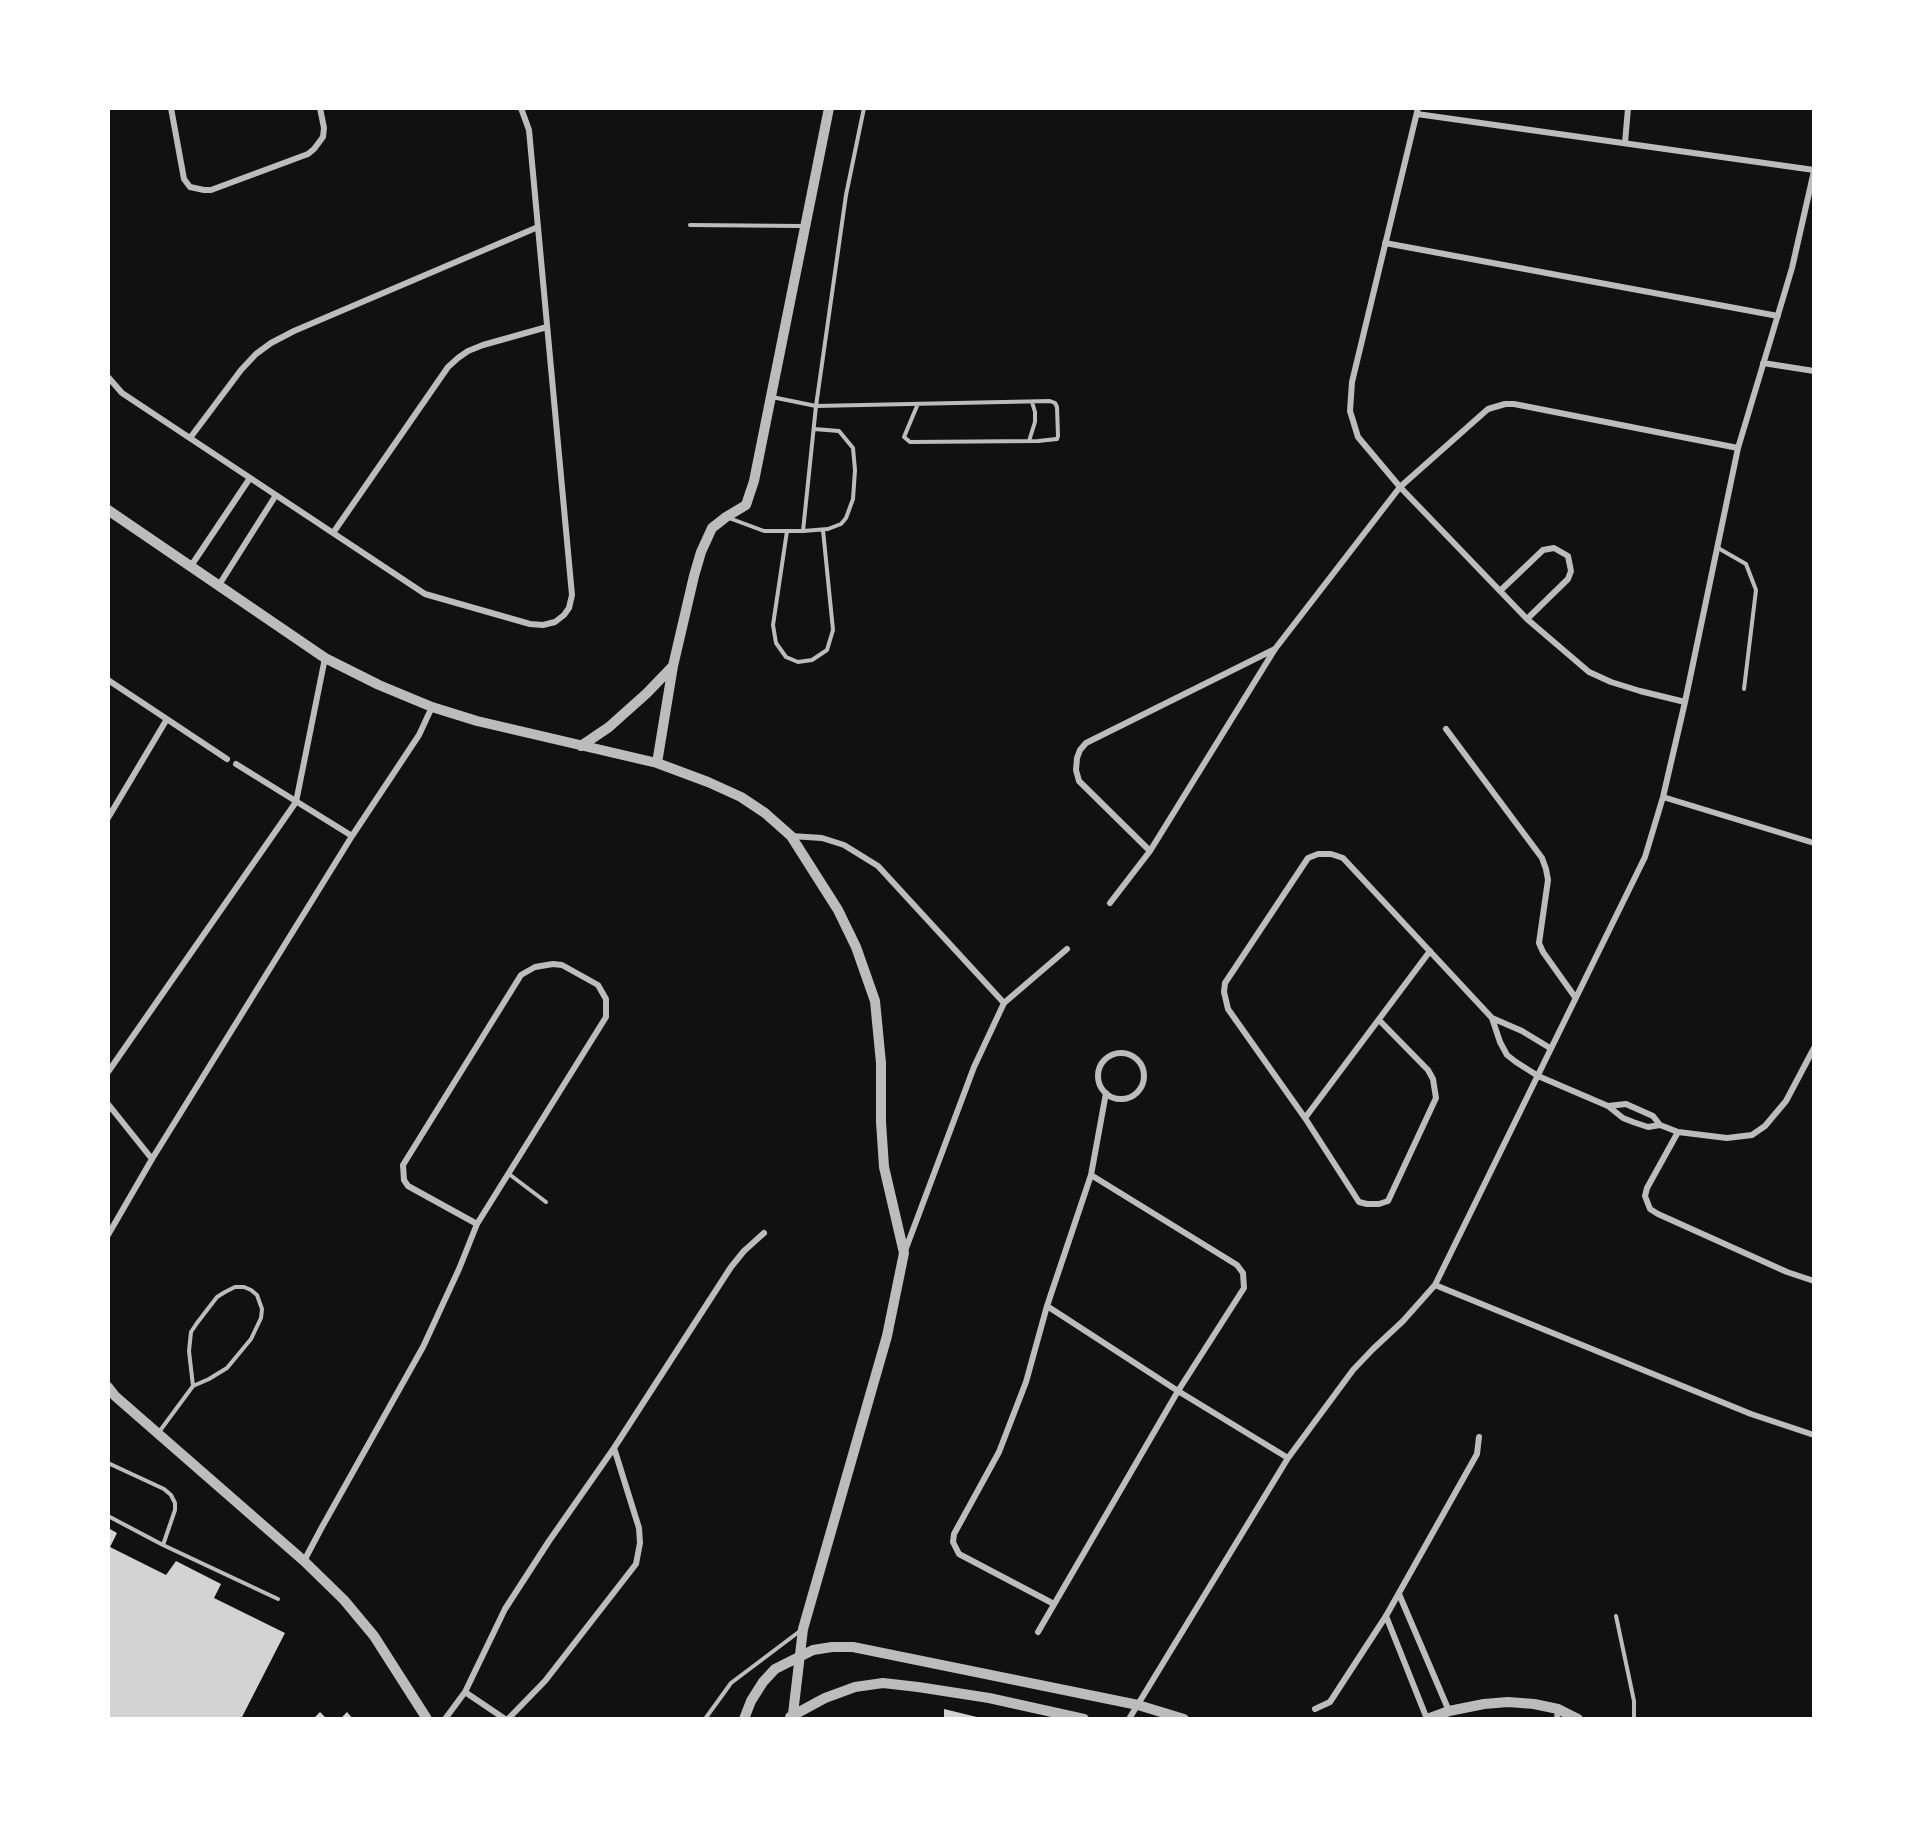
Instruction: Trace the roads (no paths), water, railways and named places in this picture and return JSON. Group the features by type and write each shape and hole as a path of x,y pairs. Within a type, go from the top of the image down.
{"street":[{"path":"171,108 184,179 187,184 196,189 212,190 308,154 323,137 324,128 320,108"},
{"path":"108,377 122,393 425,594 530,624 543,625 555,622 569,608 572,595 529,130 521,108"},
{"path":"657,763 674,666 701,552 712,528 746,505 751,495 829,108"},
{"path":"1625,143 1628,108"},
{"path":"1130,1719 1288,1458 1353,1370 1403,1322 1435,1285 1645,857 1663,798 1685,702 1738,448 1792,268 1814,171 1418,111 1352,382 1350,411 1358,437 1400,487 1527,619 1589,672 1611,682 1685,702"},
{"path":"190,438 241,370 256,354 271,343 538,226"},
{"path":"1385,243 1778,316"},
{"path":"333,533 448,367 468,351 547,327"},
{"path":"1763,363 1814,371"},
{"path":"1110,903 1150,851 1275,649 1400,487 1488,409 1514,404 1738,448"},
{"path":"191,566 250,478"},
{"path":"219,585 276,495"},
{"path":"108,510 325,658 379,685 432,707 477,721 657,763 741,797 765,813 791,836 838,910 856,947 875,1001 881,1063 884,1167 904,1253"},
{"path":"1500,591 1543,550 1554,548 1568,556 1571,571 1568,579 1527,619"},
{"path":"1150,851 1079,781 1076,770 1080,750 1086,743 1275,649"},
{"path":"108,1071 296,802 325,658"},
{"path":"581,746 609,727 674,666"},
{"path":"108,680 227,759"},
{"path":"108,1235 152,1159 352,836 418,735 432,707"},
{"path":"108,818 167,719"},
{"path":"1446,729 1542,858 1548,880 1539,943 1575,997"},
{"path":"236,764 352,836"},
{"path":"1663,798 1814,843"},
{"path":"791,836 822,838 844,845 878,866 1004,1003"},
{"path":"1379,1020 1428,1070 1436,1089 1436,1098 1388,1201 1367,1204 1359,1202 1305,1118 1228,1010 1224,992 1225,983 1308,858 1318,854 1331,854 1343,858 1492,1018 1522,1031 1550,1048"},
{"path":"790,1717 803,1629 887,1336 904,1253 974,1067 1004,1003 1067,949"},
{"path":"1305,1118 1430,951"},
{"path":"304,1561 423,1347 450,1290 477,1224 606,1017 606,999 598,985 562,965 535,967 521,975 403,1165 404,1180 408,1186 477,1224"},
{"path":"1492,1018 1507,1055 1538,1076 1608,1106 1623,1118 1633,1122 1648,1126 1660,1125 1678,1132 1727,1138 1752,1135 1766,1126 1786,1101 1814,1048"},
{"path":"1054,1604 958,1554 953,1542 954,1534 999,1452 1010,1426 1091,1175 1106,1093 1100,1084 1099,1070 1106,1059 1113,1055 1123,1053 1137,1060 1143,1070 1140,1089 1134,1095 1119,1099 1106,1093"},
{"path":"108,1104 152,1159"},
{"path":"1608,1106 1626,1104 1653,1116 1660,1125"},
{"path":"1678,1132 1647,1188 1645,1196 1650,1209 1787,1272 1814,1281"},
{"path":"1038,1632 1178,1391 1244,1288 1242,1273 1237,1265 1091,1175"},
{"path":"445,1719 465,1692 505,1609 614,1448 731,1267 744,1251 764,1233"},
{"path":"1435,1285 1751,1414 1814,1435"},
{"path":"1047,1306 1178,1391 1288,1458"},
{"path":"108,1387 115,1396 304,1561 344,1600 374,1636 427,1719"},
{"path":"1316,1709 1330,1702 1386,1616 1477,1454 1479,1437"},
{"path":"465,1692 507,1719 545,1681 636,1564 640,1543 639,1527 614,1448"},
{"path":"1399,1594 1449,1711"},
{"path":"1386,1616 1427,1719 1449,1711 1508,1702 1534,1704 1578,1719"},
{"path":"744,1719 751,1701 775,1669 813,1650 853,1647 1138,1705 1184,1719"},
{"path":"790,1717 825,1698 855,1687 883,1683 989,1698 1084,1719"}],"lane":[{"path":"803,531 816,406 846,195 864,108"},
{"path":"690,225 806,226"},
{"path":"772,396 816,406 1050,402 1055,403 1057,407 1058,436 1057,439 1029,441 910,442 904,437 917,406"},
{"path":"1029,441 1035,422 1032,402"},
{"path":"726,517 764,531 823,530 835,528 846,518 853,499 853,448 839,431 814,429"},
{"path":"787,531 773,625 776,643 786,657 798,662 812,660 827,650 833,630 823,530"},
{"path":"1717,548 1746,564 1756,590 1744,689"},
{"path":"508,1173 546,1202"},
{"path":"159,1433 193,1386 227,1368 250,1339 261,1318 262,1309 257,1295 251,1290 235,1287 225,1292 217,1297 197,1323 192,1332 189,1351 193,1386"},
{"path":"108,1463 164,1489 171,1495 175,1503 175,1510 163,1545"},
{"path":"108,1516 163,1545 278,1599"},
{"path":"1616,1616 1634,1701 1634,1719"},
{"path":"705,1719 731,1683 803,1629"}]}
